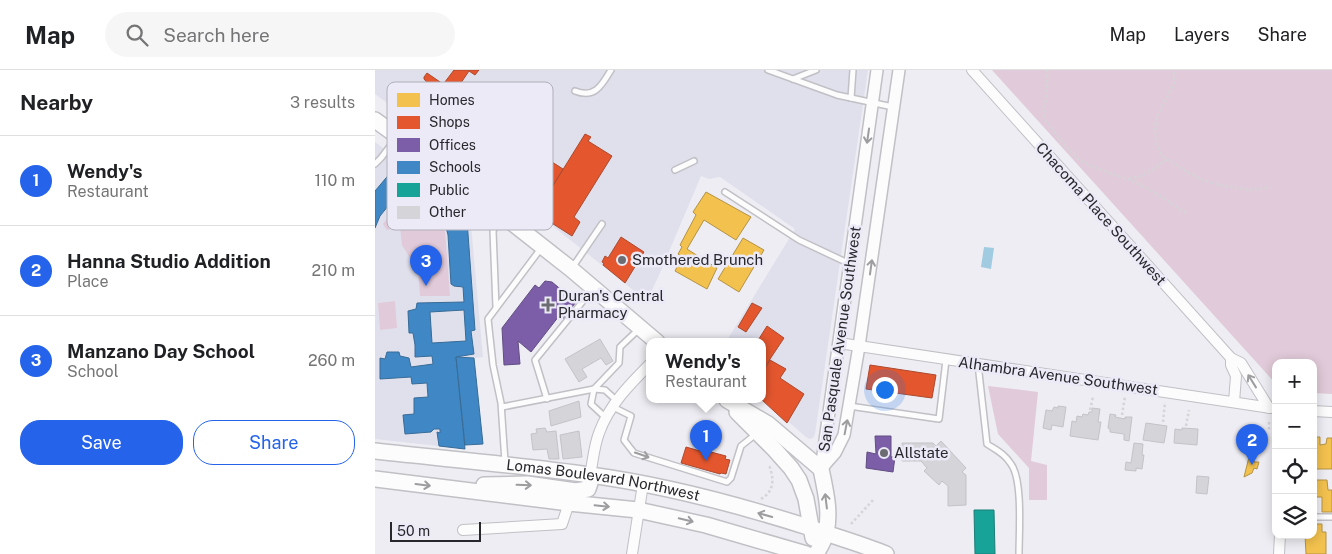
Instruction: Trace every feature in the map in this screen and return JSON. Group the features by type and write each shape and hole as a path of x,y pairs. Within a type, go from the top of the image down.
{"main road":[{"path":"375,120 387,129"},
{"path":"521,230 571,269 652,338"},
{"path":"730,403 786,462 799,480 819,531"},
{"path":"732,403 768,424 821,468 827,510 819,531 815,554"},
{"name":"Lomas Boulevard Northwest","path":"375,451 590,475 643,484 725,504 847,539 886,554"},
{"path":"458,489 486,484 527,484 576,491 588,489 590,475"},
{"name":"Lomas Boulevard Northwest","path":"375,479 638,510 706,525 806,554"}],"street":[{"name":"San Pasquale Avenue Southwest","path":"821,468 877,70"},
{"name":"San Pasquale Avenue Southwest","path":"821,468 830,459 844,435 859,346 899,70"},
{"name":"Chacoma Place Southwest","path":"972,70 1231,358 1241,363 1272,408"},
{"name":"Alhambra Avenue Southwest","path":"839,343 1272,408"},
{"path":"1231,358 1231,365 1236,376 1233,402"},
{"path":"590,475 595,445 605,418 614,404 646,368"},
{"path":"1317,411 1332,412"},
{"path":"632,554 643,484"},
{"path":"463,530 562,524 569,503"},
{"path":"1279,554 1280,539"}],"lane":[{"path":"575,91 581,93 593,92 599,88 611,70"},
{"path":"768,70 837,95 893,107"},
{"path":"793,79 816,70"},
{"path":"851,98 853,70"},
{"path":"375,164 387,150"},
{"path":"675,170 694,161"},
{"path":"725,192 799,240 851,264"},
{"path":"571,269 602,224"},
{"path":"494,230 496,308"},
{"path":"505,465 501,407 493,365 488,319 542,246"},
{"path":"547,399 535,360 594,288"},
{"path":"605,418 591,404 593,390 619,363 620,347 640,328"},
{"path":"849,406 939,419 946,359"},
{"path":"978,364 987,444 1004,455 1013,465 1018,481 1019,554"},
{"path":"501,407 593,390 605,390 614,404 631,416 624,440 634,453 727,482 731,478 741,446 757,433"},
{"path":"1317,517 1332,518"}],"path":[{"path":"1047,70 1044,117 1077,157 1162,197 1188,215"},
{"path":"1174,72 1174,83 1157,117 1155,128 1157,146 1161,156 1187,172 1219,185 1251,190 1268,187"},
{"path":"1128,180 1153,171 1167,159"},
{"path":"1122,416 1125,395"},
{"path":"1090,410 1093,396"},
{"path":"1163,422 1166,401"},
{"path":"1186,426 1189,410"},
{"path":"1269,422 1269,430"},
{"path":"755,501 766,496 771,487 773,478 767,461"},
{"path":"851,524 874,499"}],"shaded area":[{"path":"375,70 868,70 813,438 809,439 806,437 766,402 766,338 728,338 795,229 720,177 709,179 701,176 647,301 553,226 553,82 387,82 387,103 375,94"},
{"path":"992,70 1332,70 1332,394 1317,393 1317,359 1272,359 1272,380"},
{"path":"375,142 387,151 387,230 471,230 483,357 456,357 454,359 465,449 375,439"},
{"path":"387,219 387,230 383,224"},
{"path":"400,230 445,231 450,296 420,296 418,271 402,245"},
{"path":"395,301 397,328 380,330 378,303"},
{"path":"988,386 1038,392 1031,461 1047,465 1047,500 1029,500 1029,468 998,434"}],"water":[{"path":"984,247 994,248 991,269 981,267"}],"building: Homes":[{"path":"706,192 751,217 736,240 704,220 687,249 717,268 707,289 675,271 682,257 678,254 682,247 680,245 696,215 693,212"},
{"path":"743,238 764,250 739,292 718,279"},
{"path":"1317,437 1320,437 1320,445 1326,444 1327,438 1332,438 1332,469 1317,469"},
{"path":"1250,453 1255,457 1254,462 1259,462 1257,469 1254,468 1252,473 1244,477"},
{"path":"1317,480 1327,480 1328,490 1332,490 1332,512 1322,512 1322,497 1317,497"},
{"path":"1317,524 1322,524 1322,532 1326,532 1326,554 1306,554 1305,539 1317,539"}],"building: Shops":[{"path":"454,70 479,70 475,75 469,71 462,82 445,82"},
{"path":"427,73 440,82 427,82 424,77"},
{"path":"585,134 591,137 588,141 612,156 574,217 580,222 572,236 553,224 553,186"},
{"path":"553,163 563,169 553,185"},
{"path":"621,237 644,252 625,283 603,265 604,263 602,262 605,256 608,258"},
{"path":"752,303 762,308 746,332 738,327"},
{"path":"767,326 784,338 766,365 766,338 760,338"},
{"path":"770,360 786,369 780,378 804,394 787,423 765,403 766,366"},
{"path":"870,365 936,375 932,398 866,389"},
{"path":"686,447 726,456 725,459 730,460 726,474 681,463"}],"building: Offices":[{"path":"545,281 552,282 576,302 563,319 559,316 531,352 518,341 520,364 504,365 502,328 535,285 539,288"},
{"name":"Allstate","path":"875,436 891,436 891,457 895,457 893,472 866,468 867,452 876,454"}],"building: Schools":[{"path":"387,177 387,207 380,216 375,228 375,191"},
{"path":"447,230 468,230 475,330 471,331 474,354 456,357 465,449 439,446 437,432 440,433 440,429 434,429 431,432 405,434 403,415 414,414 414,398 428,397 427,383 412,384 411,377 380,379 380,358 385,359 387,352 399,352 400,356 409,358 411,367 433,364 432,356 415,357 413,333 409,333 408,311 416,309 417,303 464,302 463,287 451,284","holes":["464,310 466,341 432,343 430,312"]},
{"path":"456,357 474,358 483,444 465,445"}],"building: Public":[{"path":"974,510 994,510 995,554 975,554"}],"building: Other":[{"path":"600,339 613,361 606,365 601,358 582,369 587,377 579,382 565,359"},
{"path":"579,401 581,417 551,426 549,411"},
{"path":"1058,406 1066,407 1063,427 1052,425 1051,430 1043,428 1046,410 1052,411 1054,407 1058,408"},
{"path":"1092,408 1100,409 1098,422 1101,422 1098,440 1070,436 1072,421 1076,422 1077,416 1088,415 1089,412 1092,412"},
{"path":"1110,414 1125,419 1125,417 1132,417 1129,441 1124,440 1124,434 1110,432 1108,428"},
{"path":"1146,423 1167,426 1164,443 1143,440"},
{"path":"545,428 547,432 556,431 559,459 549,459 547,449 533,450 531,434 537,433 536,429"},
{"path":"1182,428 1198,429 1197,445 1174,443 1175,429 1182,430"},
{"path":"579,431 582,457 563,459 560,435"},
{"path":"941,441 966,468 962,472 966,475 966,505 948,506 948,486 942,481 939,485 924,471 927,468 921,461 902,461 902,443 933,443 936,446"},
{"path":"1134,443 1143,444 1142,469 1136,468 1136,471 1125,470 1126,462 1131,463"},
{"path":"1197,476 1209,477 1207,494 1196,493"}],"place":[{"name":"Smothered Brunch","path":"622,260"},
{"name":"Manzano Day School","path":"426,286"},
{"name":"Duran's Central Pharmacy","path":"548,305"},
{"name":"Allstate","path":"884,453"},
{"name":"Wendy's","path":"706,461"},
{"name":"Hanna Studio Addition","path":"1252,465"}]}
